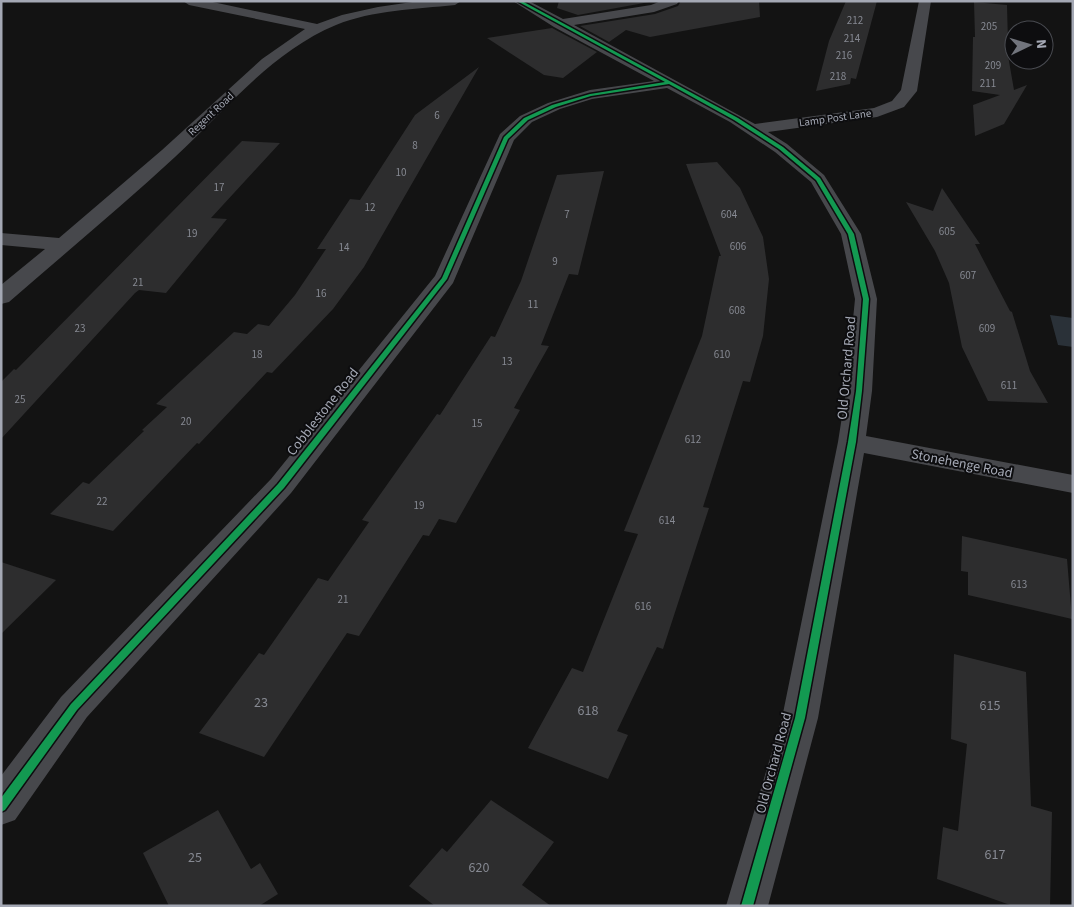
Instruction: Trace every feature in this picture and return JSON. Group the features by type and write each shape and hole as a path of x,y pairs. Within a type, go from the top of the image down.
{"street":[{"path":"189,1 319,28"},
{"name":"Regent Road","path":"1,296 168,154 268,61 302,36 332,22 362,14 456,1"},
{"name":"Old Orchard Road","path":"520,1 753,129 781,148 818,179 851,234 866,299 859,391 852,442 800,718 747,906"},
{"path":"560,24 654,8 673,1"},
{"name":"Lamp Post Lane","path":"753,129 877,112 898,104 908,91 925,1"},
{"name":"Cobblestone Road","path":"1,806 74,707 281,486 445,278 506,138 526,119 554,106 590,95 669,83"},
{"path":"1,239 62,244"},
{"name":"Stonehenge Road","path":"852,442 1073,484"}],"shaded area":[{"path":"1050,315 1073,318 1073,347 1058,345"}],"building":[{"path":"559,1 655,1 578,15 557,8"},
{"path":"681,1 759,1 760,17 650,37 626,30 609,42 580,26 655,14 678,6"},
{"path":"846,1 877,1 856,79 851,78 850,84 816,91 829,41"},
{"path":"974,2 1007,5 1007,20 1004,20 1004,70 1011,70 1014,90 1027,85 1004,124 975,136 973,105 1000,95 972,91 973,37 975,37"},
{"path":"552,28 597,52 563,78 544,75 487,38"},
{"path":"479,67 364,267 333,309 272,373 267,372 113,531 50,514 83,482 89,484 144,431 142,430 167,407 156,404 234,332 247,334 258,324 269,326 295,295 326,249 317,249 350,199 360,200 415,115"},
{"path":"242,141 280,143 211,218 227,219 166,293 139,290 135,293 1,439 1,382 14,369 16,370"},
{"path":"717,162 740,188 763,237 769,279 763,336 750,382 743,381 703,507 709,508 663,649 657,647 617,731 628,735 608,779 528,748 572,668 583,672 638,534 624,531 702,336 719,256 721,256 686,164"},
{"path":"604,171 578,275 569,274 541,345 549,346 514,408 520,410 456,523 439,519 429,536 423,535 359,636 347,633 264,757 199,733 259,653 264,655 318,578 328,581 369,522 362,520 437,414 440,415 491,336 495,337 521,281 557,175"},
{"path":"942,188 980,244 975,244 1012,312 1030,371 1048,403 988,401 962,347 949,283 935,251 906,202 933,211"},
{"path":"962,536 1067,559 1072,619 968,595 968,572 961,571"},
{"path":"1,562 56,580 1,634"},
{"path":"954,654 1026,672 1031,806 1052,812 1050,906 1013,906 937,879 943,827 958,831 967,744 951,739"},
{"path":"491,800 554,842 522,885 551,906 435,906 409,886 442,848 447,852"},
{"path":"218,810 251,869 260,863 278,894 259,906 169,906 143,853"}],"cycle path":[{"path":"519,1 736,119 781,148 818,179 851,234 866,299 859,391 852,442 800,718 747,906"},
{"path":"1,807 74,707 281,486 445,278 506,138 526,119 554,106 590,95 669,83"}]}
